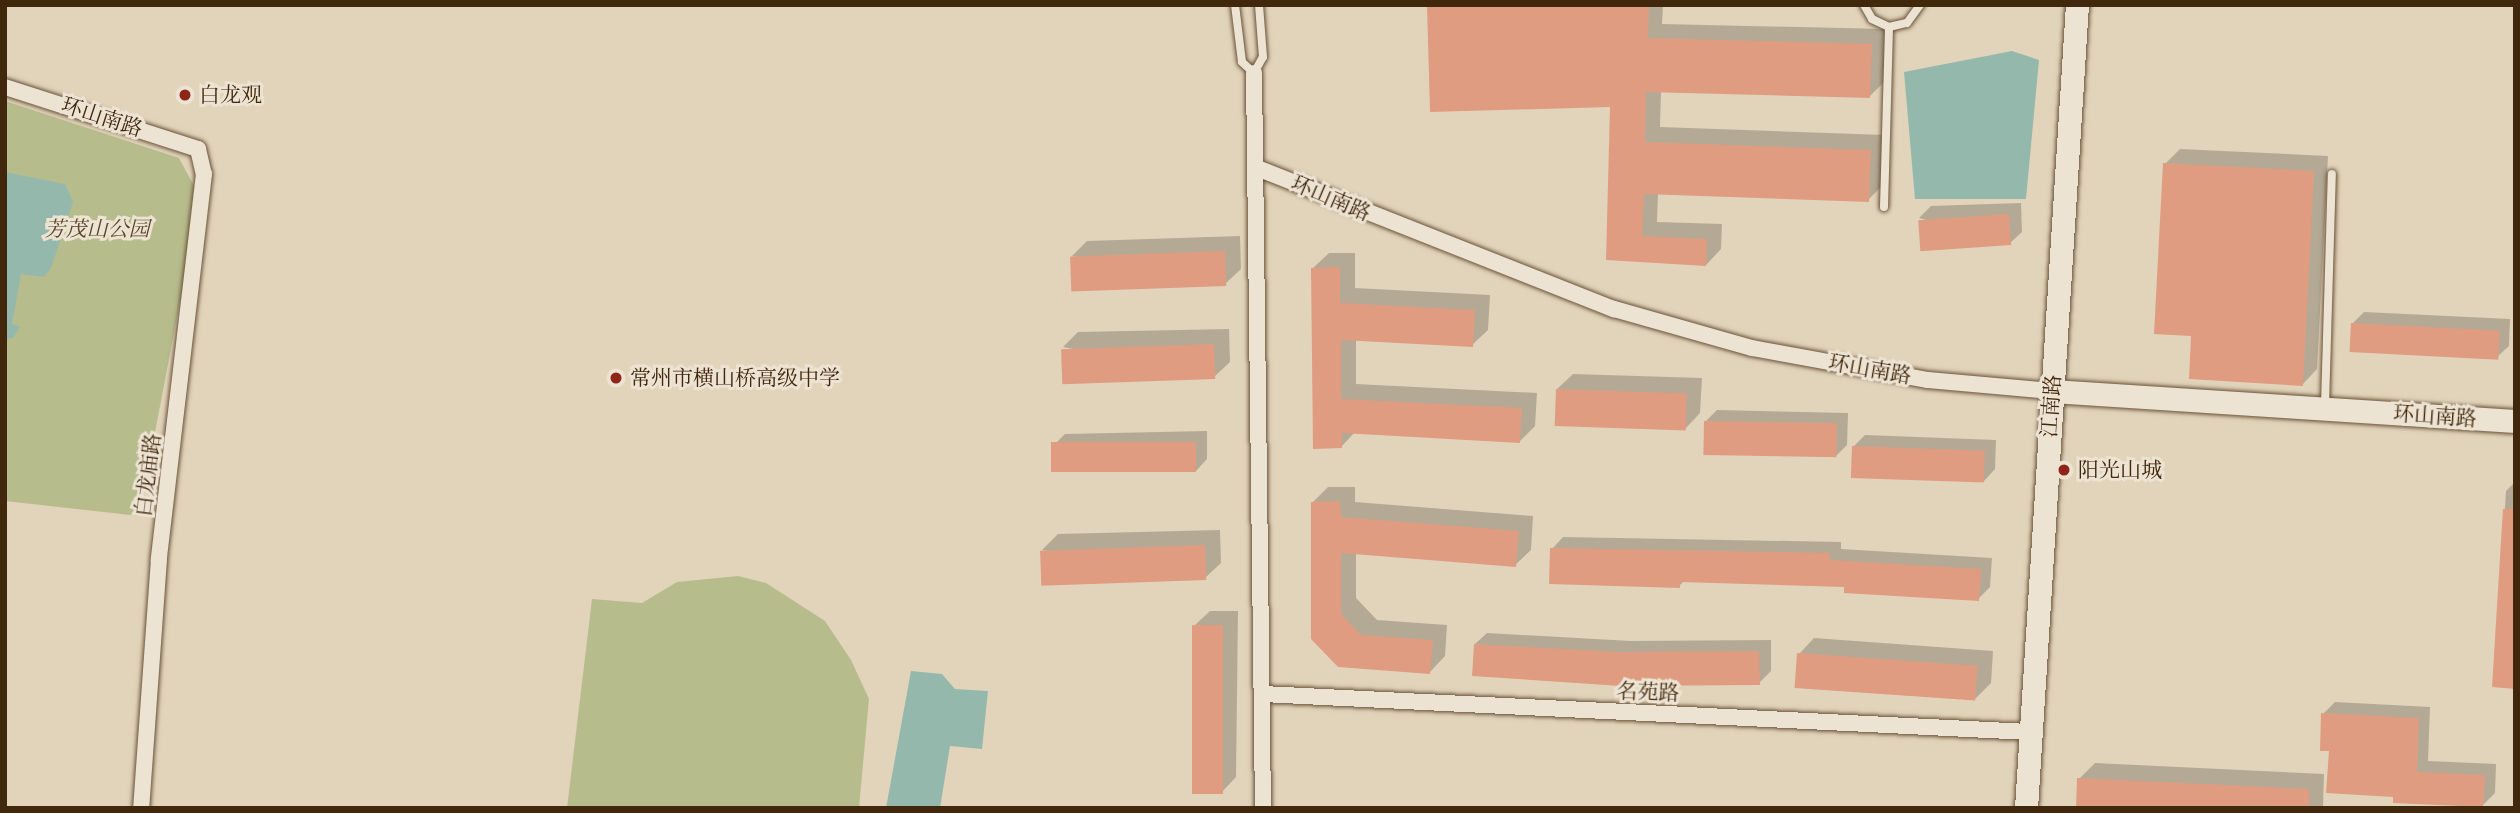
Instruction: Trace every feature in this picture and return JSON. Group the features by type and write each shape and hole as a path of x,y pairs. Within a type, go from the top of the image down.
{"main road":[{"name":"江南路","path":"2026,808 2077,5"},
{"name":"环山南路","path":"2052,391 2515,421"}],"street":[{"path":"1254,73 1264,694 1263,808"},
{"name":"环山南路","path":"5,87 198,149"},
{"name":"白龙庙路","path":"141,808 159,559 204,174 198,149"},
{"name":"环山南路","path":"1257,168 1614,309 1752,348 1928,380 2052,391"},
{"name":"名苑路","path":"1264,694 2030,732"}],"lane":[{"path":"1235,5 1242,62 1254,73 1263,57 1259,5"},
{"path":"1864,5 1872,19 1889,27 1907,23 1920,5"},
{"path":"1884,207 1889,27"},
{"path":"2325,409 2332,174"}],"green space":[{"name":"芳茂山公园","path":"5,101 179,158 194,186 187,265 139,516 5,501"},
{"path":"738,576 766,583 825,621 851,660 869,699 859,808 567,808 592,599 642,603 677,582"}],"water":[{"path":"2012,51 2039,60 2026,199 1915,199 1904,72"},
{"path":"5,172 65,184 73,202 51,268 44,277 21,274 12,324 20,327 13,338 5,339"},
{"path":"911,671 942,674 955,689 988,691 982,749 950,746 940,808 886,808"}],"building":[{"path":"1427,5 1649,5 1648,38 1872,44 1870,98 1646,92 1645,142 1871,150 1869,202 1644,194 1642,236 1707,239 1706,266 1606,260 1610,107 1430,112"},
{"path":"2163,163 2314,171 2303,386 2189,379 2191,336 2154,334"},
{"path":"2009,214 2011,245 1920,251 1918,220"},
{"path":"1225,251 1226,286 1071,291 1070,256"},
{"path":"1340,267 1340,303 1475,310 1473,347 1341,340 1341,399 1522,408 1520,443 1342,433 1342,448 1313,449 1311,268"},
{"path":"2351,323 2500,331 2498,360 2349,352"},
{"path":"1214,344 1215,379 1062,384 1061,349"},
{"path":"1556,389 1687,394 1686,431 1555,426"},
{"path":"1704,421 1837,423 1836,457 1703,455"},
{"path":"1051,442 1196,442 1196,472 1051,472"},
{"path":"1852,446 1985,451 1984,483 1851,478"},
{"path":"1340,501 1341,517 1519,531 1516,567 1341,553 1341,614 1361,635 1433,640 1430,674 1338,667 1311,639 1311,502"},
{"path":"2503,509 2515,509 2515,689 2492,687"},
{"path":"1205,545 1206,580 1041,586 1040,551"},
{"path":"1550,548 1830,553 1830,560 1981,569 1979,601 1844,593 1844,587 1680,582 1680,588 1549,584"},
{"path":"1192,625 1223,625 1223,794 1192,794"},
{"path":"1474,644 1618,652 1759,651 1760,685 1621,686 1472,676"},
{"path":"1797,653 1978,666 1975,701 1795,688"},
{"path":"2321,713 2419,718 2417,772 2485,775 2483,807 2393,803 2393,797 2326,793 2329,751 2320,751"},
{"path":"2077,778 2309,789 2309,808 2076,808"}],"place":[{"name":"白龙观","path":"185,95"},
{"name":"常州市横山桥高级中学","path":"616,378"},
{"name":"阳光山城","path":"2064,470"}]}
